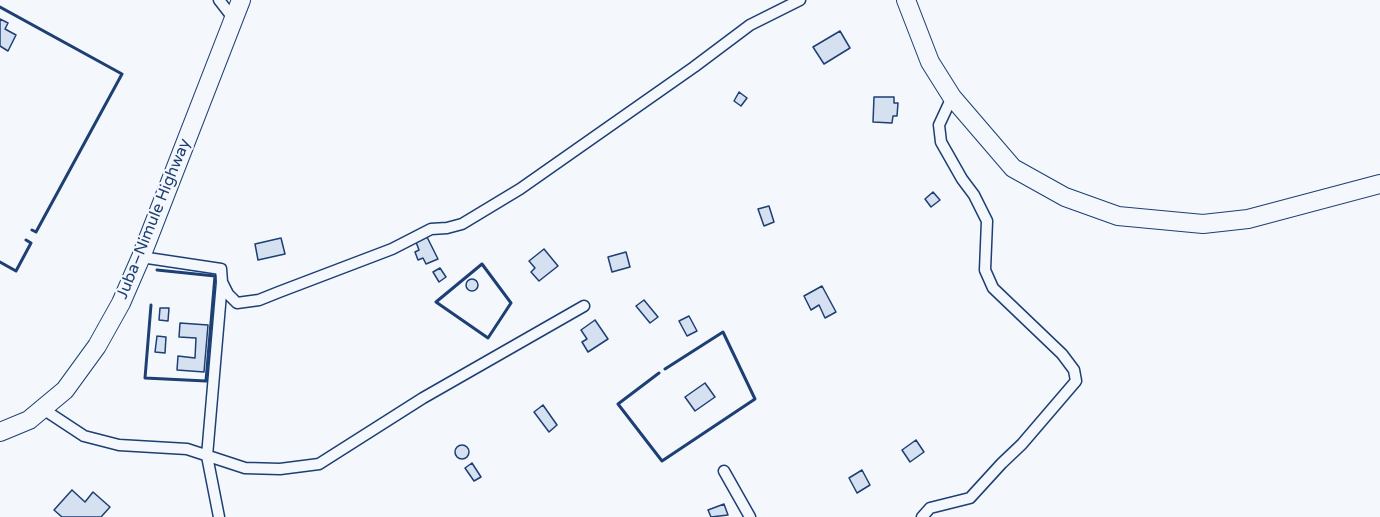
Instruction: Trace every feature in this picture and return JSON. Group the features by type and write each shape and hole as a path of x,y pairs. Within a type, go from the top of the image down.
{"main road":[{"name":"Juba–Nimule Highway","path":"0,432 29,420 65,390 97,346 121,303 241,0"},
{"path":"906,0 930,62 952,97 1013,168 1065,197 1118,216 1203,224 1248,219 1380,184"}],"street":[{"path":"219,0 233,18"},
{"path":"222,282 228,294 237,303 259,300 392,249 431,229 462,224 529,182 694,67 750,25 800,0"},
{"path":"922,517 930,508 970,498 1022,444 1076,381 1074,370 1062,354 993,288 985,270 987,220 941,142 939,125 952,97"},
{"path":"141,257 221,269 222,282 207,456 219,517"},
{"path":"43,410 84,436 119,445 187,449 245,468 280,469 319,464 423,398 584,306"},
{"path":"724,471 750,517"}],"building":[{"path":"0,19 8,23 5,29 16,35 8,51 0,46"},
{"path":"840,31 850,48 824,64 813,47"},
{"path":"739,92 747,98 741,106 734,101"},
{"path":"874,97 894,97 894,103 898,103 897,116 893,116 892,123 873,122"},
{"path":"933,192 940,200 931,207 925,199"},
{"path":"769,206 774,222 764,226 758,209"},
{"path":"427,237 438,259 426,264 423,258 418,260 415,252 419,250 416,242"},
{"path":"281,238 285,254 258,260 255,244"},
{"path":"544,249 558,266 539,281 531,272 535,268 529,261"},
{"path":"626,252 630,267 612,272 608,257"},
{"path":"440,268 446,277 439,282 433,272"},
{"path":"474,279 478,285 474,291 470,291 466,283"},
{"path":"822,286 836,312 825,318 819,305 811,310 804,296"},
{"path":"644,300 658,317 650,323 636,306"},
{"path":"160,308 169,308 168,321 159,320"},
{"path":"689,316 697,331 687,336 679,321"},
{"path":"595,320 608,339 588,352 582,342 587,339 581,330"},
{"path":"180,323 208,325 204,372 177,370 178,356 195,358 196,338 179,337"},
{"path":"157,336 166,337 165,353 155,352"},
{"path":"705,383 715,397 695,411 685,397"},
{"path":"543,405 557,425 549,432 534,412"},
{"path":"916,440 924,452 910,462 902,450"},
{"path":"462,445 467,447 469,452 467,457 462,459 457,457 455,452 457,447"},
{"path":"472,463 481,477 474,481 465,468"},
{"path":"862,470 870,485 857,493 849,478"},
{"path":"72,490 85,502 93,492 110,507 101,517 62,517 54,510"},
{"path":"724,504 728,515 711,517 708,510"}],"wall":[{"path":"0,7 122,74 36,232 32,230"},
{"path":"0,262 16,271 31,243 26,240"},
{"path":"482,264 511,303 488,338 436,302 482,264"},
{"path":"151,305 145,378 206,381 215,276 157,270"},
{"path":"659,373 618,404 662,461 755,399 723,332 665,369"}]}
